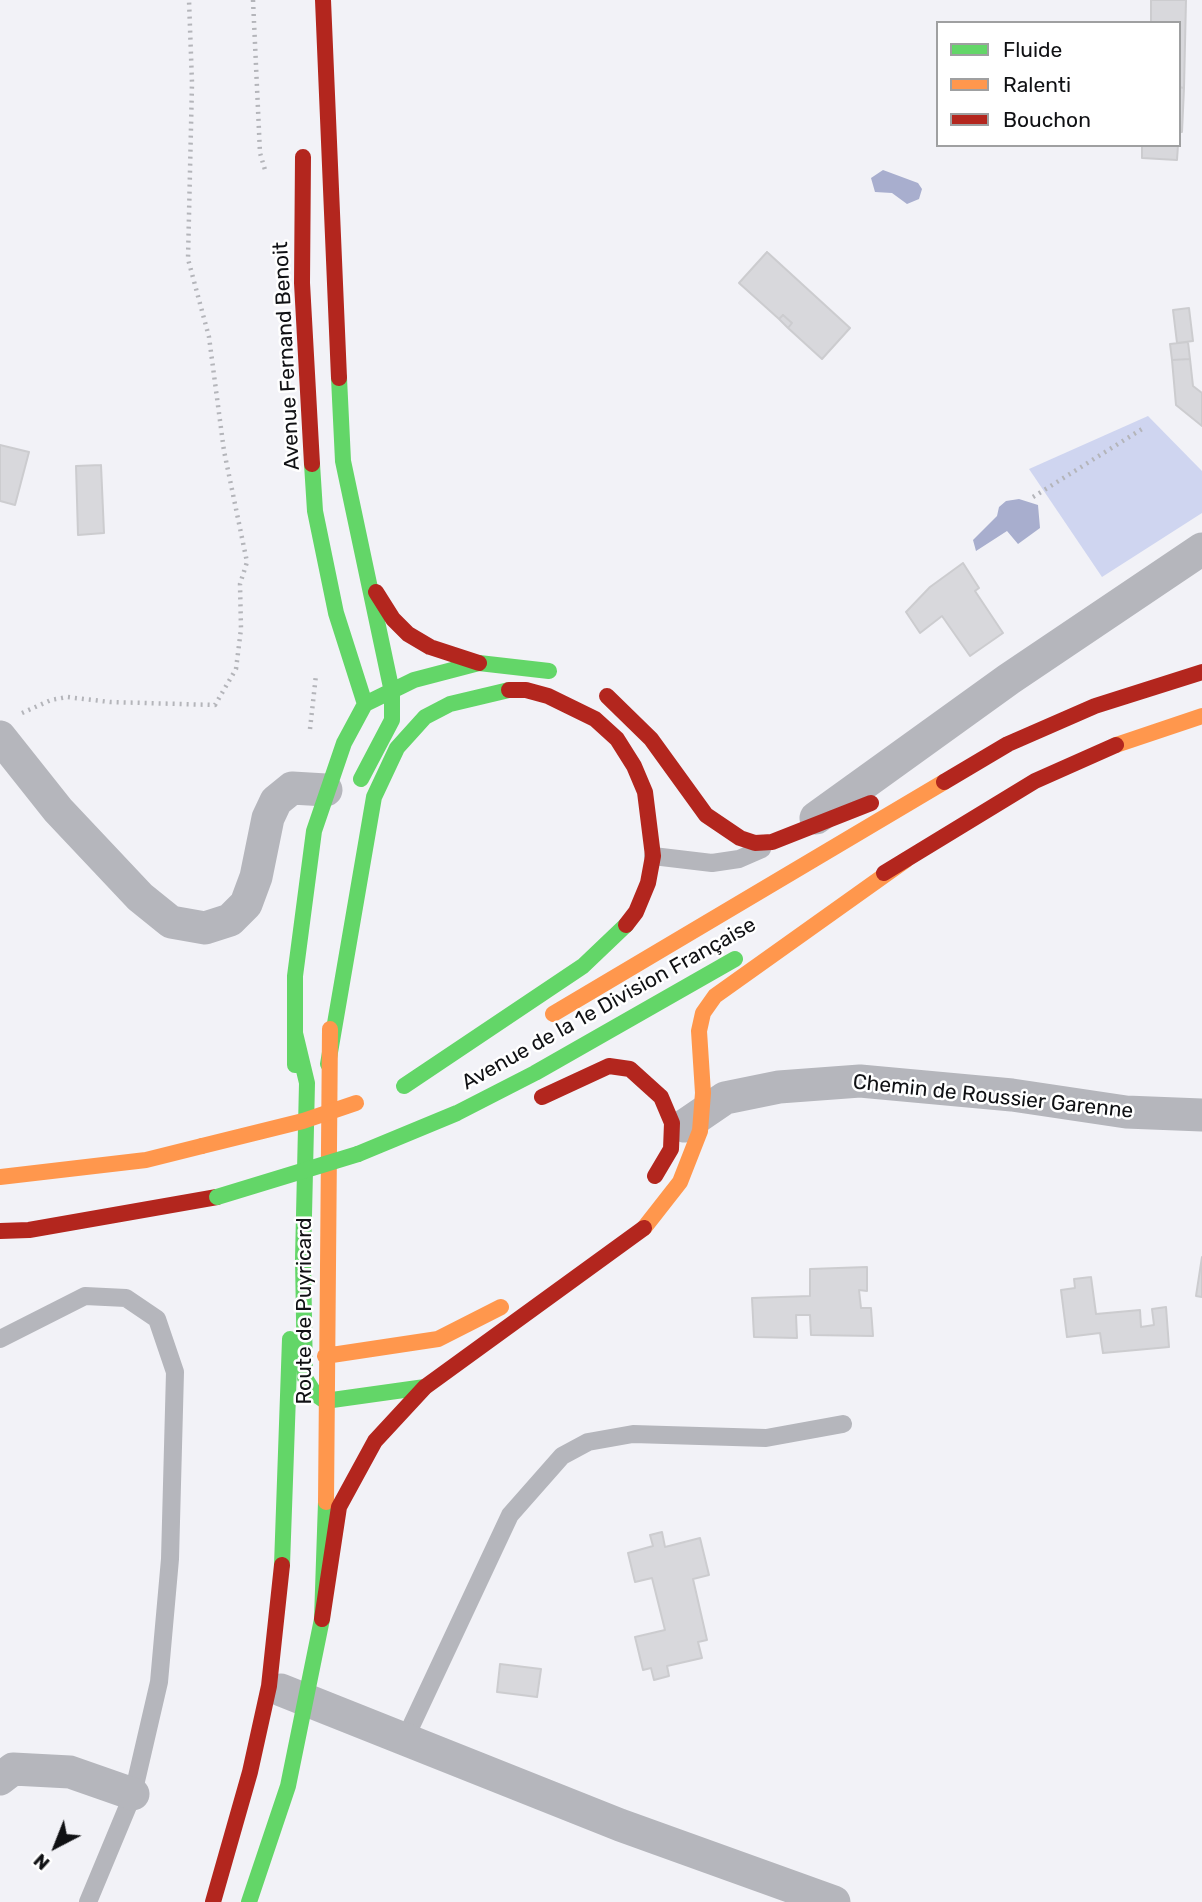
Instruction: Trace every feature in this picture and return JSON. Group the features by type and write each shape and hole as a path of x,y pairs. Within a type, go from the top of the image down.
{"main road":[{"path":"305,1404 303,1259 307,1083 295,1033 295,976 314,831 341,793 364,774 392,720 392,692 343,461 328,172 323,0"},
{"name":"Avenue Fernand Benoit","path":"303,136 302,283 315,511 336,613 365,704"},
{"path":"368,579 393,619 408,634 430,647 480,663 517,665 569,678"},
{"path":"341,793 344,743 365,704 414,680 480,663"},
{"name":"Avenue de la 1e Division Française","path":"534,1025 1008,744 1096,706 1202,672"},
{"path":"592,687 612,699 630,716 706,815 725,829 755,843 772,842 794,835 1008,744"},
{"path":"328,1064 374,797 384,771 409,732 425,717 450,704 500,690 526,690 573,707 594,719 617,739 634,766 645,792 653,856"},
{"path":"365,704 409,732"},
{"name":"Avenue de la 1e Division Française","path":"0,1231 29,1230 217,1197 358,1154 457,1113 535,1073 906,860 1035,781 1116,745 1202,716"},
{"name":"Route de Puyricard","path":"213,1902 250,1772 322,1619 327,1472 325,1356 328,1064 349,842"},
{"name":"Avenue de la 1e Division Française","path":"499,1042 398,1088 583,966 617,937 636,912 648,883 653,856"},
{"path":"322,1619 339,1507 375,1441 425,1387 594,1267 644,1228 664,1206 680,1182 692,1156 701,1113 699,1031 704,1013 715,996 906,860"},
{"name":"Route de Puyricard","path":"249,1902 288,1786 281,1592 295,1033"},
{"path":"532,1102 609,1066 630,1069 649,1083 661,1097 673,1124 671,1149 644,1193"},
{"path":"0,1177 146,1160 303,1121 362,1100"},
{"path":"284,1198 349,1177"},
{"path":"29,1230 114,1228 194,1218"},
{"path":"305,1378 325,1356 438,1339 485,1318 517,1297"},
{"path":"305,1378 315,1394 325,1401 425,1387"},
{"path":"298,1575 299,1549"},
{"path":"213,1902 243,1856 261,1793"}],"street":[{"path":"794,835 1009,678 1202,549"},
{"path":"1,739 58,810 140,897 172,922 205,928 230,920 246,904 256,877 268,818 276,801 292,788 341,793"},
{"name":"Chemin de Roussier Garenne","path":"671,1136 725,1098 779,1087 860,1081 1012,1095 1126,1112 1202,1115"},
{"path":"286,1692 620,1825 834,1902"},
{"path":"0,1779 13,1769 70,1772 133,1794"}],"lane":[{"path":"653,856 712,863 739,859 794,835"},
{"path":"0,1339 85,1296 126,1298 158,1319 175,1372 170,1559 159,1682 133,1794 88,1902"},
{"path":"405,1739 510,1515 562,1456 588,1443 633,1434 766,1438 843,1424"}],"path":[{"path":"1,739 24,710 51,699 67,697 110,702 215,705 236,669 241,629 240,584 247,562 223,451 209,337 188,259 192,83 190,0"},
{"path":"1033,497 1142,429"}],"shaded area":[{"path":"883,170 918,183 922,189 919,199 907,204 892,193 875,192 871,178"},
{"path":"1148,416 1202,471 1202,513 1102,577 1029,469"},
{"path":"1019,499 1038,505 1040,528 1018,544 1007,531 976,551 973,540 997,516 999,507 1006,501"}],"building":[{"path":"1151,0 1186,0 1184,88 1181,87 1181,21 1151,21"},
{"path":"1181,87 1184,88 1181,132"},
{"path":"1142,147 1178,147 1177,160 1142,158"},
{"path":"767,252 850,328 822,359 788,328 792,323 783,315 779,319 739,283"},
{"path":"1189,308 1193,341 1177,343 1173,310"},
{"path":"783,315 792,323 788,328 779,319"},
{"path":"1188,342 1190,359 1172,360 1170,344"},
{"path":"1190,359 1193,386 1202,393 1202,426 1176,405 1172,360"},
{"path":"0,445 29,452 15,505 0,501"},
{"path":"101,465 104,533 78,535 76,466"},
{"path":"963,563 979,588 975,591 1003,633 970,656 942,616 920,633 906,612 930,587"},
{"path":"1202,1257 1202,1297 1196,1296"},
{"path":"867,1267 867,1291 859,1290 861,1308 871,1308 873,1336 811,1335 810,1315 796,1315 797,1338 754,1337 752,1298 810,1296 810,1269"},
{"path":"1091,1277 1096,1314 1140,1310 1141,1327 1154,1325 1152,1309 1166,1307 1169,1347 1103,1353 1100,1333 1067,1337 1061,1290 1075,1288 1074,1279"},
{"path":"662,1532 665,1547 700,1538 709,1575 693,1579 707,1640 698,1642 702,1658 667,1666 669,1676 654,1680 651,1668 643,1670 635,1637 665,1630 652,1578 635,1582 628,1553 653,1546 650,1535"},
{"path":"500,1664 541,1669 537,1697 497,1692"}],"traffic: fast":[{"path":"339,378 343,461 392,692 392,720 361,779"},
{"path":"312,464 315,511 336,613 365,704"},
{"path":"295,1065 295,976 314,831 344,743 365,704 414,680 479,663"},
{"path":"479,663 549,671"},
{"path":"328,1064 374,797 397,748 425,717 450,704 509,690"},
{"path":"404,1086 583,966 626,925"},
{"path":"358,1154 457,1113 535,1073 735,959"},
{"path":"295,1033 307,1083 303,1259 305,1378 315,1394 325,1401 425,1387"},
{"path":"217,1197 358,1154"},
{"path":"282,1565 290,1339"},
{"path":"249,1902 288,1786 322,1619 326,1502"}],"traffic: slow":[{"path":"1116,745 1202,716"},
{"path":"553,1014 944,782"},
{"path":"644,1228 680,1182 700,1131 703,1093 699,1031 703,1013 715,996 906,860"},
{"path":"326,1502 330,1029"},
{"path":"202,1146 303,1121 356,1103"},
{"path":"0,1177 146,1160 202,1146"},
{"path":"325,1356 438,1339 501,1307"}],"traffic: jam":[{"path":"323,0 339,378"},
{"path":"303,157 302,283 312,464"},
{"path":"376,592 393,619 408,634 430,647 479,663"},
{"path":"944,782 1008,744 1095,706 1202,672"},
{"path":"509,690 526,690 548,696 595,719 617,739 634,766 645,792 653,856 648,883 636,912 626,925"},
{"path":"607,696 651,739 706,815 740,838 755,843 772,842 871,803"},
{"path":"884,873 1035,781 1116,745"},
{"path":"542,1097 609,1066 630,1069 661,1097 672,1123 671,1149 655,1176"},
{"path":"0,1231 29,1230 217,1197"},
{"path":"322,1619 339,1507 375,1441 425,1387 644,1228"},
{"path":"213,1902 250,1772 269,1686 282,1565"}]}
